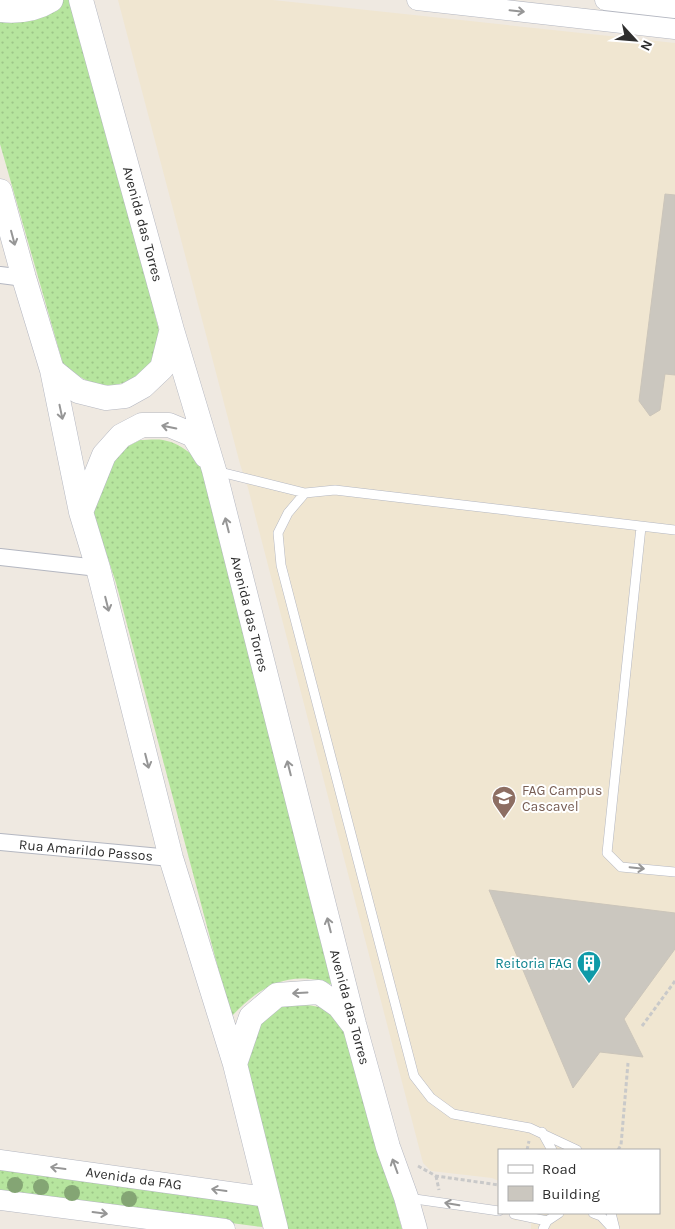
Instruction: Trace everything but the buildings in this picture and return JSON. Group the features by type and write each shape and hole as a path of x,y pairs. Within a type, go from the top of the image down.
{"main road":[{"path":"0,10 17,12 34,8 51,0"},
{"name":"Avenida das Torres","path":"81,0 172,330 214,470 354,1024 388,1147 415,1229"},
{"path":"0,191 52,370 82,512 172,858 235,1064 276,1229"},
{"path":"52,370 78,391 106,398 125,396 142,386 162,368 172,330"},
{"path":"82,512 104,454 120,436 142,425 169,425 193,435 214,470"},
{"path":"235,1064 251,1017 277,995 319,992 339,1006 354,1024"}],"street":[{"path":"417,0 675,29"},
{"path":"605,0 675,8"},
{"path":"0,275 24,278"},
{"path":"0,557 98,568"},
{"name":"Rua Amarildo Passos","path":"0,842 172,858"},
{"name":"Avenida da FAG","path":"0,1160 267,1197"},
{"path":"0,1200 225,1229"}],"lane":[{"path":"214,470 305,493 335,490 675,530"},
{"path":"305,493 288,513 278,533 281,565 414,1076 431,1098 452,1114 530,1128 575,1149"},
{"path":"641,526 607,853 621,867 675,872"},
{"path":"542,1132 551,1149"},
{"path":"406,1197 498,1211"},
{"path":"514,1214 545,1225 557,1214"},
{"path":"596,1214 601,1216 614,1229"},
{"path":"610,1214 614,1229"}],"path":[{"path":"642,1026 675,981"},
{"path":"619,1149 621,1145 628,1063"},
{"path":"388,1147 436,1176 498,1185"}],"shaded area":[{"name":"FAG Campus Cascavel","path":"118,0 273,0 675,43 675,1229 531,1229 531,1222 513,1220 514,1214 660,1214 660,1149 498,1149 498,1181 492,1178 431,1171 423,1163 248,488 240,464"}],"green space":[{"path":"0,0 79,0 160,335 158,352 152,363 139,374 119,384 109,386 90,382 63,364 0,144"},
{"path":"140,440 163,440 178,445 191,454 213,477 341,989 319,980 292,979 270,986 260,992 231,1017 116,583 93,513 99,487 121,450"},
{"path":"297,1005 315,1006 328,1010 338,1018 349,1032 402,1229 285,1229 245,1065 258,1026 280,1007"},
{"path":"0,1169 262,1202 262,1227 0,1193"}],"place":[{"name":"FAG Campus Cascavel","path":"504,819"},
{"name":"Reitoria FAG","path":"589,984"}]}
